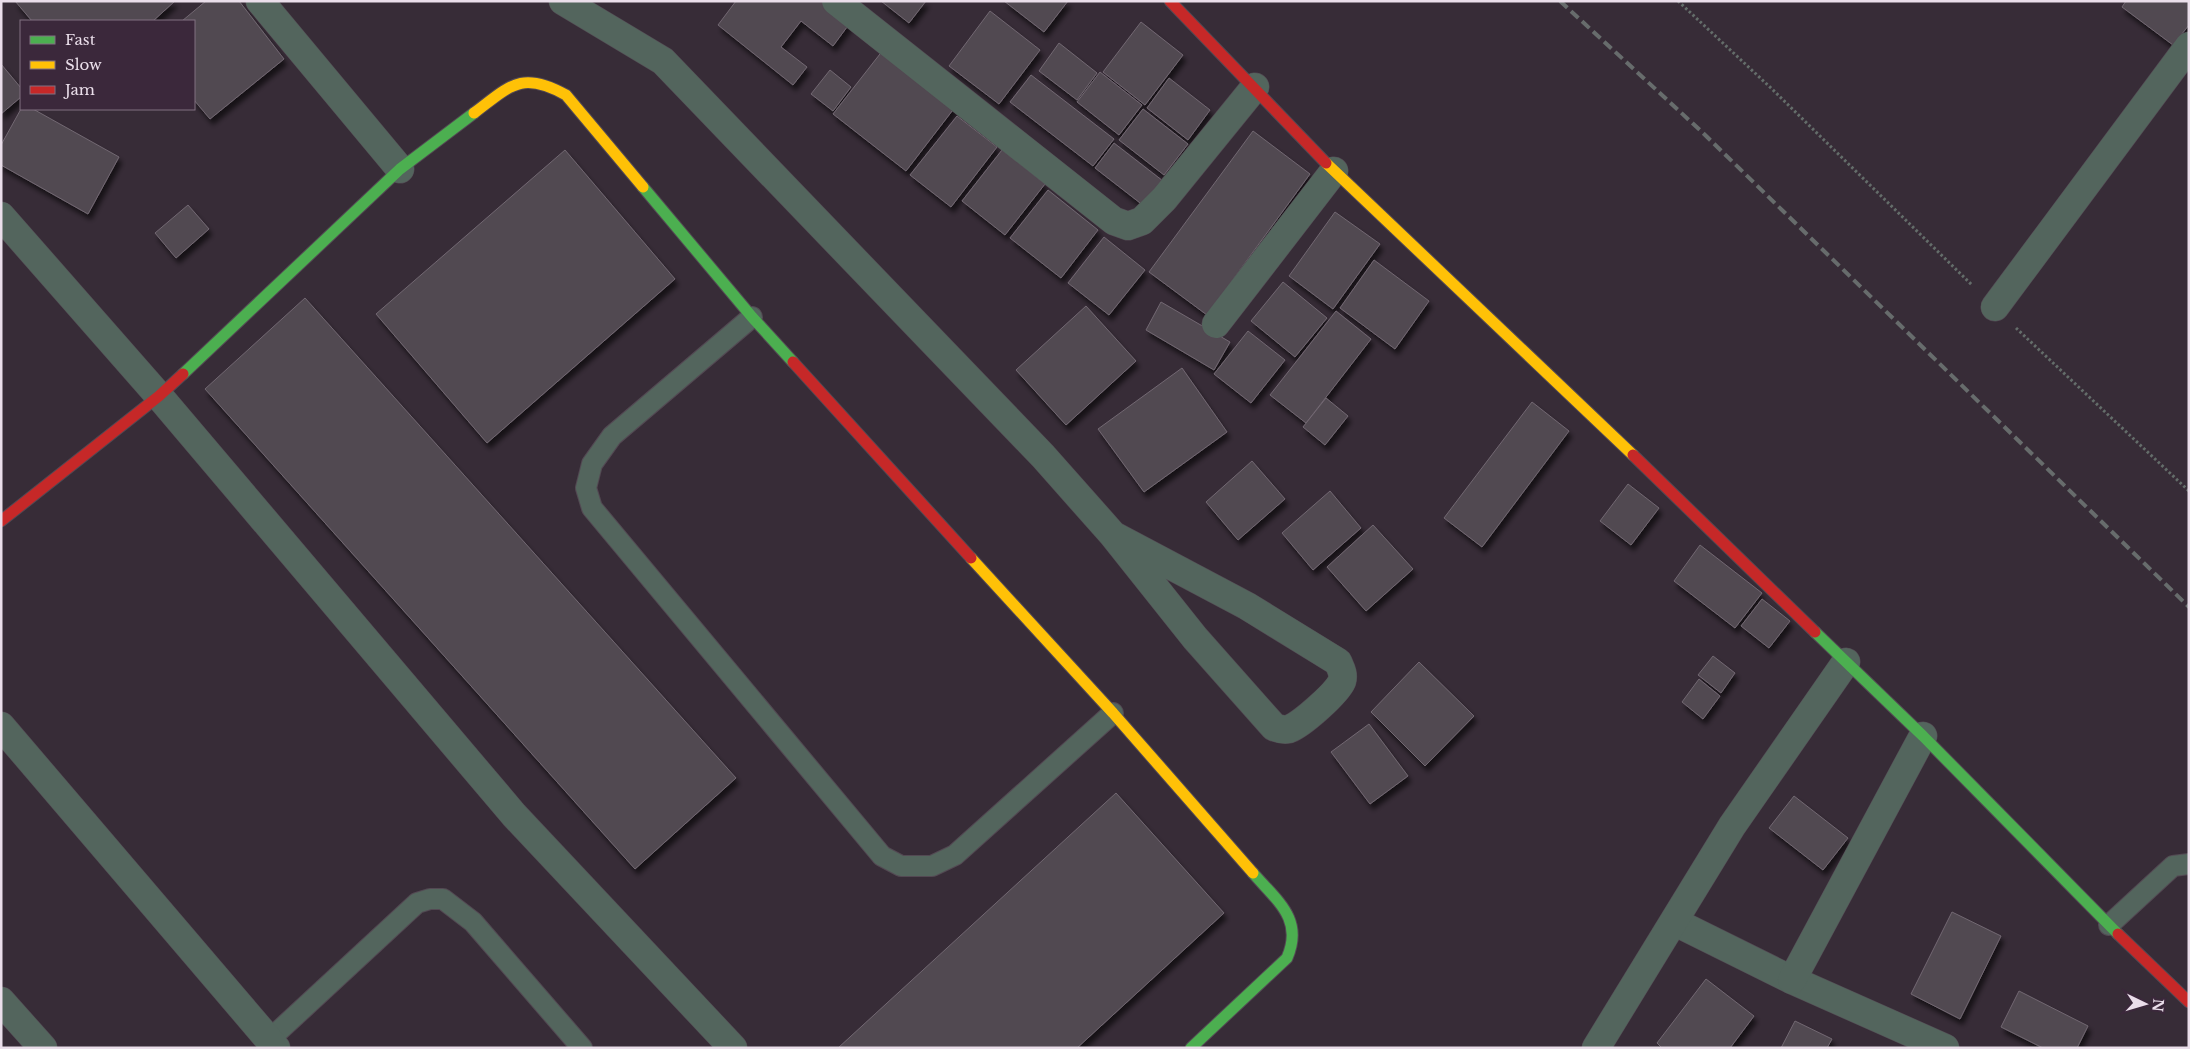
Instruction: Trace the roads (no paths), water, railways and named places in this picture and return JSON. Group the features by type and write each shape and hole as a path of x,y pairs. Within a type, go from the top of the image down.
{"street":[{"path":"260,1 400,169"},
{"path":"563,1 664,61 1036,449 1113,535 1195,638 1274,727 1288,729 1300,723 1336,690 1342,680 1343,671 1338,662 1248,606 1113,535"},
{"path":"836,1 1114,221 1128,226 1142,222 1164,198 1255,87"},
{"path":"1170,1 1334,171 1632,454 1923,736 2109,925 2189,1002"},
{"path":"1995,307 2189,46"},
{"path":"1,521 159,396 400,169 509,87 526,80 547,84 566,95 752,317 1113,713 1283,908 1293,925 1295,942 1287,958 1191,1048"},
{"path":"1216,324 1334,171"},
{"path":"1,216 159,396 514,815 733,1048"},
{"path":"1596,1048 1675,922 1732,826 1846,662"},
{"path":"1,726 273,1044"},
{"path":"1792,980 1923,736"},
{"path":"1675,922 1792,980 1945,1048"},
{"path":"1,1001 43,1048"}],"lane":[{"path":"752,317 612,436 592,464 586,488 592,508 882,856 902,866 932,866 954,855 1113,713"},
{"path":"2109,925 2172,866 2189,864"},
{"path":"273,1044 417,903 430,898 443,899 473,922 582,1048"}],"railway":[{"path":"1560,1 1702,132 2189,607"}]}
